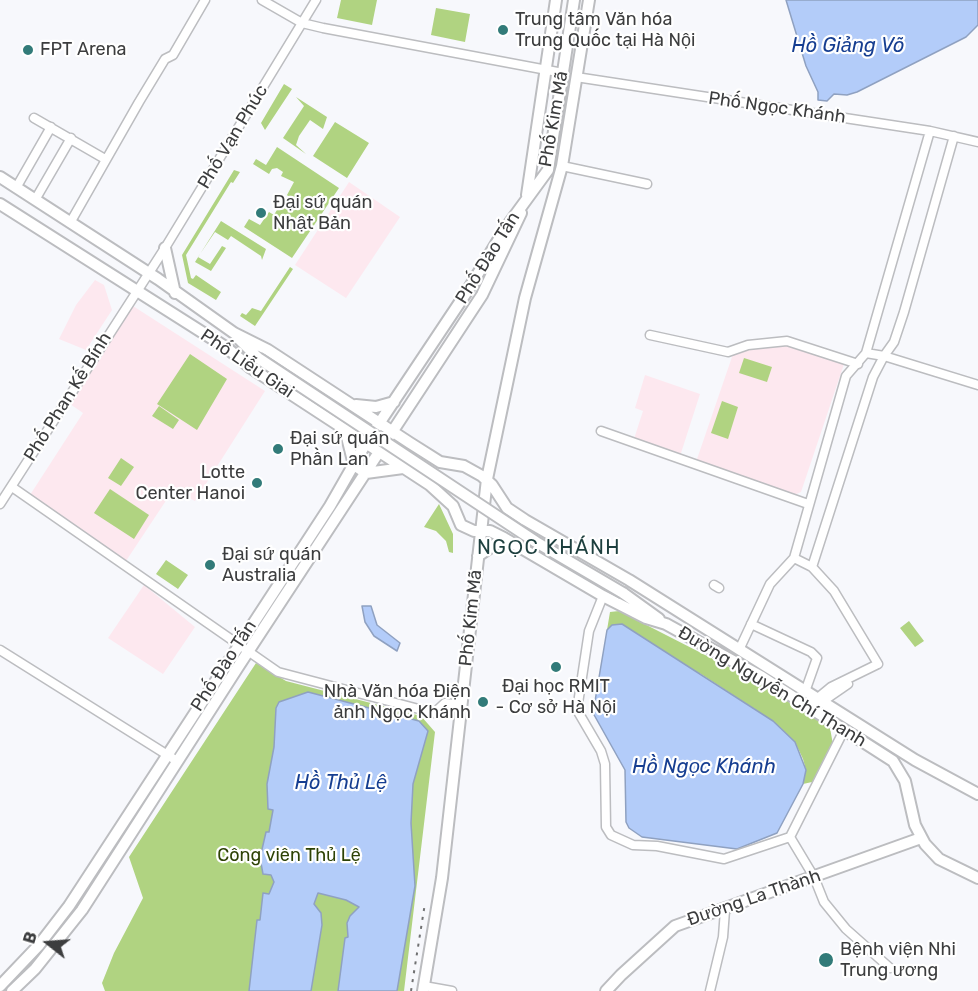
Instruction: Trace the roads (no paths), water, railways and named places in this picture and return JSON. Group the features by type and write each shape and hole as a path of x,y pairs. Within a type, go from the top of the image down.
{"main road":[{"name":"Phố Kim Mã","path":"527,197 556,0"},
{"name":"Phố Kim Mã","path":"527,197 548,170 574,0"},
{"name":"Phố Kim Mã","path":"424,988 442,878 487,479 525,298 562,166 589,0"},
{"name":"Phố Liễu Giai","path":"0,177 148,273 234,333 255,342 354,405 397,427"},
{"name":"Phố Kim Mã","path":"527,197 558,179"},
{"name":"Phố Đào Tấn","path":"12,991 42,961 77,918 237,644 269,598 366,443 527,197"},
{"name":"Phố Đào Tấn","path":"0,986 39,945 61,917 280,605 482,295 512,237 527,197"},
{"name":"Phố Liễu Giai","path":"0,204 227,348 251,368 430,485 453,506 461,525 474,531 481,530"},
{"path":"165,248 175,293"},
{"path":"234,333 258,358 536,542 623,593 666,624"},
{"path":"227,348 258,358"},
{"path":"326,417 336,411 339,396"},
{"path":"354,405 376,407 394,402"},
{"path":"397,427 440,462 464,466 487,479"},
{"path":"345,429 354,465 366,473 403,468"},
{"path":"430,485 438,481 441,475 440,462"},
{"name":"Đường Nguyễn Chí Thanh","path":"487,479 507,508 525,520 629,580 901,750 978,794"},
{"path":"515,544 512,536 514,524 525,520"},
{"name":"Đường Nguyễn Chí Thanh","path":"481,530 504,538 603,596 646,618 666,624 811,707 892,761 905,781 921,838 939,859 978,878"},
{"path":"478,556 504,538"},
{"path":"623,593 674,610"},
{"path":"269,598 280,605"},
{"path":"892,761 901,750"},
{"name":"Đường La Thành","path":"606,991 675,926 921,838"}],"street":[{"path":"70,223 165,59 173,55 205,0"},
{"path":"262,0 302,23 563,73"},
{"name":"Phố Vạn Phúc","path":"148,273 316,0"},
{"name":"Phố Ngọc Khánh","path":"576,77 930,130 978,142"},
{"path":"34,118 105,159"},
{"path":"16,188 51,127"},
{"path":"739,650 770,584 794,558 846,376 866,353 930,130"},
{"path":"812,567 873,377 894,342 904,312 954,136"},
{"path":"35,200 71,138"},
{"path":"562,166 647,184"},
{"name":"Phố Phan Kế Bính","path":"0,504 148,273"},
{"path":"650,335 728,352 747,345 787,341 858,364"},
{"path":"866,353 884,356 978,385"},
{"path":"602,431 808,504"},
{"path":"12,487 248,652 291,677 434,713 445,703 462,705"},
{"path":"794,558 812,567 834,591 878,664 811,707"},
{"path":"603,596 591,624 576,702 581,718 601,751 605,764 606,827 611,836 633,844 657,846 724,859 790,837 844,730"},
{"path":"751,624 812,652 817,658 806,689"},
{"path":"0,650 172,758"},
{"path":"790,837 814,877 824,902 846,929 890,968"},
{"path":"710,991 723,937 725,910"},
{"path":"424,988 452,991"}],"water":[{"name":"Hồ Giảng Võ","path":"786,0 978,0 978,25 966,37 857,92 847,95 834,94 827,101 818,100 818,92 806,66"},
{"path":"362,606 371,606 377,625 400,643 397,651 374,636 365,622"},
{"name":"Hồ Ngọc Khánh","path":"622,624 773,721 795,742 806,770 803,784 777,833 737,849 642,837 629,828 626,822 625,770 593,713 607,630 612,625"},
{"name":"Hồ Thủ Lệ","path":"308,692 419,721 428,731 413,784 411,823 415,886 397,991 338,991 345,938 348,937 347,923 359,907 346,900 318,893 314,904 321,913 322,925 311,991 249,991 257,920 260,920 263,893 269,894 274,882 271,875 263,874 260,858 266,832 269,832 273,810 268,809 267,784 274,747 276,708 279,702"}],"railway":[{"path":"411,991 425,903"}],"place":[{"name":"Trung tâm Văn hóa Trung Quốc tại Hà Nội","path":"503,30"},
{"name":"FPT Arena","path":"28,50"},
{"name":"Đại sứ quán Nhật Bản","path":"261,213"},
{"name":"Đại sứ quán Phần Lan","path":"278,449"},
{"name":"Lotte Center Hanoi","path":"257,483"},
{"name":"Đại sứ quán Australia","path":"210,565"},
{"name":"Đại học RMIT - Cơ sở Hà Nội","path":"556,667"},
{"name":"Nhà Văn hóa Điện ảnh Ngọc Khánh","path":"483,702"},
{"name":"Bệnh viện Nhi Trung ương","path":"826,960"}],"district":[{"name":"NGỌC KHÁNH","path":"549,548"}],"park label":[{"name":"Công viên Thủ Lệ","path":"289,856"}]}
